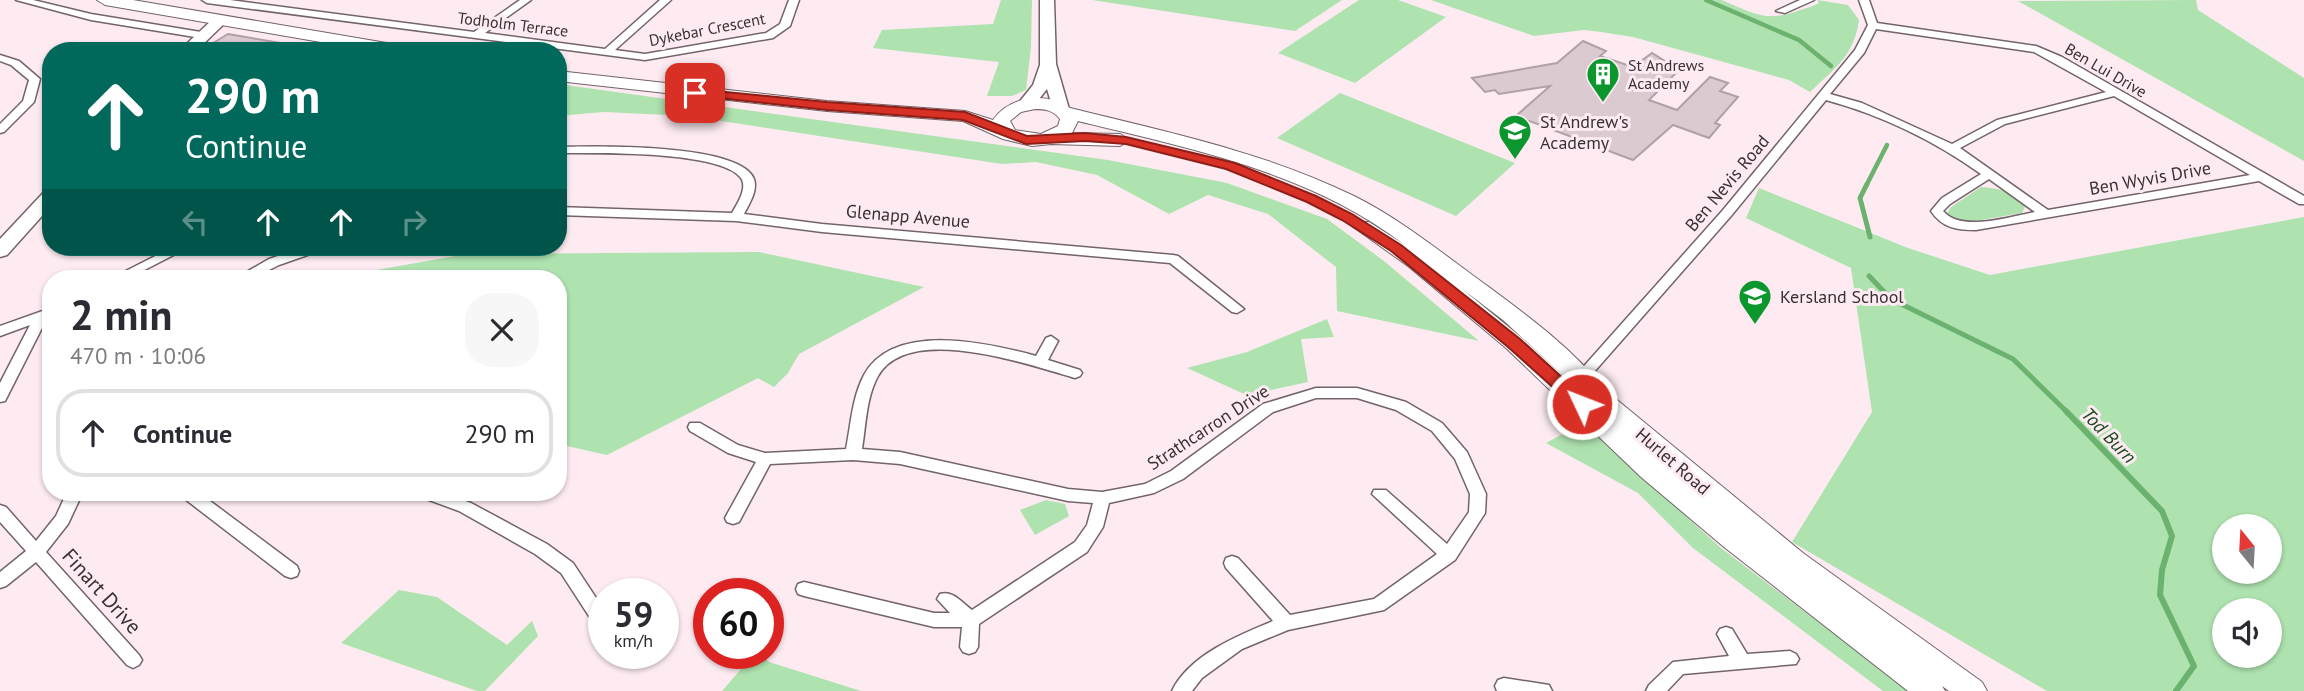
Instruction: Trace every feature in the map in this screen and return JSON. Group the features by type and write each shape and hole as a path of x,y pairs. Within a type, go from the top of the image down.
{"main road":[{"path":"105,0 348,42"},
{"path":"567,77 802,104 905,110 1042,103 1064,111 1069,119 1065,130 1048,138"},
{"path":"1007,133 1001,121 1004,115 1020,106"},
{"name":"Hurlet Road","path":"905,110 965,116 986,122 1026,140 1103,138 1217,162 1294,190 1377,235 1415,261 1514,343 1650,470 1732,540 1930,691"},
{"name":"Hurlet Road","path":"1064,111 1111,127 1237,155 1313,184 1348,201 1430,252 1511,315 1582,377 1597,396 1715,498 1853,606 1972,691"}],"street":[{"path":"21,0 91,17 201,36"},
{"name":"Todholm Terrace","path":"207,0 513,42"},
{"path":"475,35 526,0"},
{"path":"607,52 666,0"},
{"name":"Dykebar Crescent","path":"607,52 645,57 769,36 785,26 794,0"},
{"path":"1047,0 1048,64 1064,111"},
{"path":"1781,11 1794,2 1810,0"},
{"path":"1864,0 1873,25"},
{"path":"195,42 219,21"},
{"name":"Ben Lui Drive","path":"1873,25 2035,50 2058,60 2303,201"},
{"name":"Ben Nevis Road","path":"1582,377 1727,213 1860,51 1873,25"},
{"name":"Todholm Terrace","path":"567,51 607,52"},
{"path":"0,58 15,63 35,79 28,102 0,130"},
{"path":"1020,106 1041,86 1048,64"},
{"path":"1952,148 2001,121 2114,93"},
{"path":"1822,95 1858,105 1952,148 2046,214"},
{"path":"567,150 609,149 718,160 742,169 749,179 748,196 736,217"},
{"name":"Ben Wyvis Drive","path":"1989,174 1945,201 1937,211 1940,216 1959,227 1976,226 2260,177"},
{"path":"0,251 42,205"},
{"name":"Glenapp Avenue","path":"567,211 736,217 822,228 1172,259 1237,309"},
{"path":"136,270 164,256"},
{"path":"258,270 291,256"},
{"path":"0,331 42,315"},
{"path":"0,397 42,321"},
{"path":"1040,362 1051,341"},
{"path":"853,454 866,387 878,365 916,345 964,347 1040,362 1075,373"},
{"name":"Strathcarron Drive","path":"765,459 853,454 900,458 1068,495 1102,498 1148,489 1177,475 1268,408 1316,393 1357,393 1401,406 1437,427 1462,456 1478,495 1476,513 1449,555 1378,605 1286,623 1236,645 1196,673 1181,691"},
{"path":"695,427 733,449 765,459 733,518"},
{"path":"1380,494 1449,555"},
{"path":"804,589 934,620 971,620 1081,547 1095,527 1102,498"},
{"path":"0,580 37,553 67,514 72,501"},
{"path":"199,501 291,571"},
{"path":"449,501 466,507 541,549 566,568 588,601"},
{"name":"Finart Drive","path":"0,510 133,660"},
{"path":"1232,563 1286,623"},
{"path":"946,598 971,620"},
{"path":"969,647 971,620"},
{"path":"1726,634 1742,662"},
{"path":"1655,691 1679,667 1790,659"},
{"path":"1504,686 1543,691"}],"green space":[{"path":"1001,0 1032,0 1031,47 1026,90 1012,96 987,96 999,62 873,48 882,30 993,24"},
{"path":"1092,0 1342,0 1295,31"},
{"path":"1359,0 1398,0 1446,17 1355,83 1278,53"},
{"path":"1431,0 1722,0 1758,14 1777,16 1819,3 1817,0 1848,5 1859,20 1848,52 1810,92 1789,80 1633,37 1584,30 1534,36"},
{"path":"2196,0 2198,10 2304,78 2304,161 2018,1"},
{"path":"567,85 1108,160 1227,183 1327,219 1384,261 1479,341 1337,311 1336,267 1268,214 1208,195 1169,214 1097,175 1036,162 1002,164 689,116 604,112 567,115"},
{"path":"1340,93 1515,163 1456,216 1277,138"},
{"path":"1981,187 2012,194 2025,207 2022,213 1964,223 1946,215 1951,207"},
{"path":"1759,188 1908,248 1990,275 2304,217 2304,691 2047,691 1792,542 1872,412 1851,268 1746,218"},
{"path":"759,252 924,287 799,354 788,373 774,387 758,378 607,455 567,446 567,270 376,270 456,256 567,256 567,253"},
{"path":"1327,319 1334,337 1301,339 1308,382 1267,391 1255,399 1187,368 1247,352"},
{"path":"1583,423 1721,548 1909,691 1883,691 1693,548 1638,493 1546,443"},
{"path":"1046,500 1065,504 1069,516 1035,535 1020,510"},
{"path":"399,590 437,597 507,645 532,621 538,636 485,691 477,691 341,643"},
{"path":"784,667 861,691 722,691 741,669 784,669"}],"building":[{"path":"228,34 275,42 215,42"},
{"name":"St Andrews Academy","path":"1583,41 1606,51 1600,56 1633,67 1652,53 1679,70 1649,100 1677,110 1710,77 1728,83 1720,91 1738,97 1715,123 1720,125 1709,138 1673,125 1633,160 1516,116 1550,86 1499,94 1495,90 1485,92 1472,78 1557,63"}],"waterway":[{"path":"1706,0 1799,40 1831,66"},
{"name":"Tod Burn","path":"1866,186 1887,145"},
{"name":"Tod Burn","path":"1866,186 1860,198 1870,237"},
{"name":"Tod Burn","path":"1869,276 1891,299 2013,359 2067,412"},
{"name":"Tod Burn","path":"2067,412 2162,511 2172,536 2162,570 2160,595 2194,666 2176,691"}],"place":[{"name":"St Andrews Academy","path":"1603,104"},
{"name":"St Andrew's Academy","path":"1515,161"},
{"name":"Kersland School","path":"1755,326"}],"route":[{"path":"695,93 965,116 986,122 1015,138 1103,138 1179,152 1231,166 1294,190 1377,235 1415,261 1514,343 1582,404"}]}
